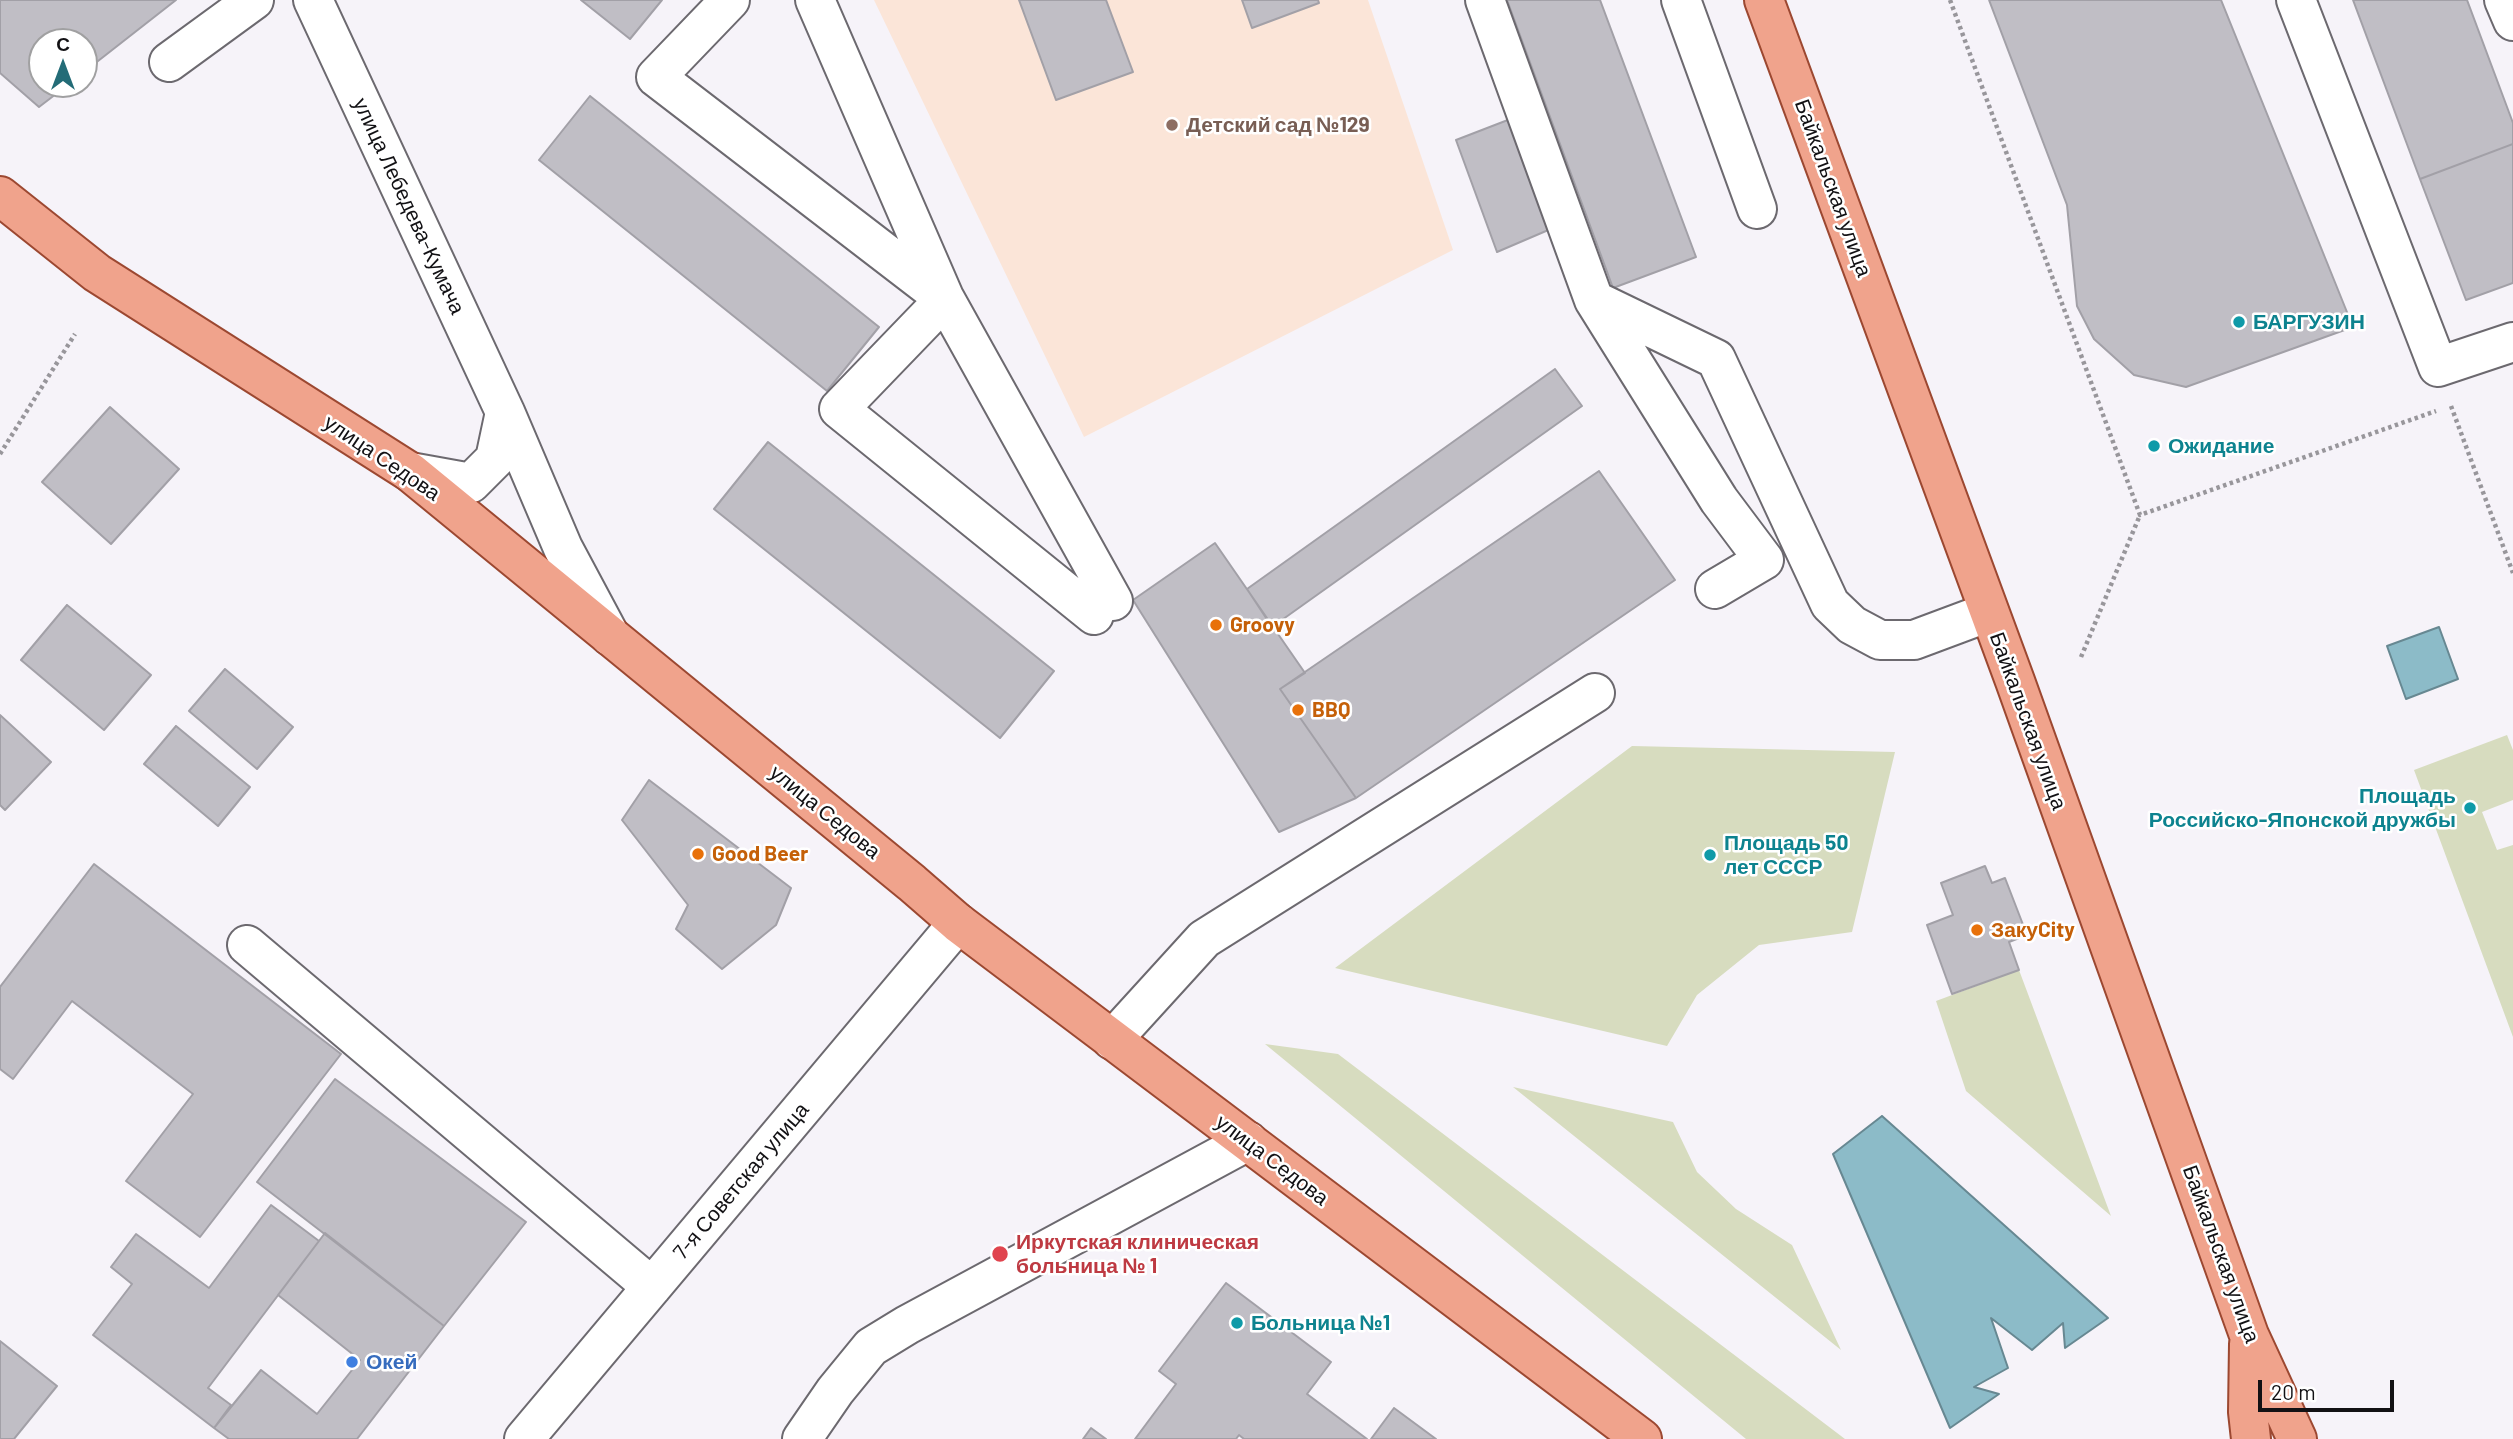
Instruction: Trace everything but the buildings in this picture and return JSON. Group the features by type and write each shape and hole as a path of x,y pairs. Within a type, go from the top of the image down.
{"main road":[{"name":"Байкальская улица","path":"1764,0 1989,612 2249,1335 2297,1439"},
{"name":"улица Седова","path":"0,196 97,273 410,472 958,923 1642,1439"},
{"path":"2249,1335 2248,1412 2252,1439"}],"street":[{"path":"169,62 254,0"},
{"name":"улица Лебедева-Кумача","path":"313,0 505,412 563,548 610,636"},
{"path":"730,0 656,77 945,299"},
{"path":"815,0 945,299 1103,608 839,409 945,299"},
{"path":"1485,0 1594,300 1719,500 1764,560 1715,589"},
{"path":"1681,0 1757,209"},
{"path":"2296,0 2438,367 2513,342"},
{"path":"2504,0 2513,21"},
{"path":"1594,300 1716,359 1830,604 1852,625 1880,639 1914,639 1989,612"},
{"path":"410,472 471,483 495,459 505,412"},
{"path":"1112,1040 1204,939 1595,692"},
{"name":"7-я Советская улица","path":"524,1439 958,923"},
{"path":"247,945 652,1287"},
{"path":"802,1439 835,1391 871,1347 1248,1141"}],"path":[{"path":"1950,0 2140,515 2081,657"},
{"path":"0,454 75,334"},
{"path":"2450,406 2513,573"},
{"path":"2140,515 2360,437"}],"shaded area":[{"name":"Детский сад №129","path":"874,0 1368,0 1453,250 1084,437"}],"green space":[{"path":"2507,735 2513,750 2513,800 2482,812 2497,850 2513,845 2513,1037 2414,770"},
{"path":"1632,746 1895,752 1852,932 1759,945 1697,995 1667,1046 1335,968"},
{"path":"2019,970 2111,1216 1966,1091 1936,1001"},
{"path":"1265,1044 1338,1054 1845,1439 1746,1439"},
{"path":"1513,1087 1673,1122 1697,1172 1736,1209 1792,1245 1841,1350"}],"water":[{"path":"2439,627 2458,679 2406,699 2387,646"},
{"path":"1882,1116 2108,1318 2065,1348 2063,1323 2032,1350 1991,1318 2008,1368 1974,1387 1999,1394 1950,1428 1833,1154"}],"place":[{"name":"Детский сад №129","path":"1172,125"},
{"name":"БАРГУЗИН","path":"2239,322"},
{"name":"Ожидание","path":"2154,446"},
{"name":"Groovy","path":"1216,625"},
{"name":"BBQ","path":"1298,710"},
{"name":"Площадь Российско-Японской дружбы","path":"2470,808"},
{"name":"Good Beer","path":"698,854"},
{"name":"Площадь 50 лет СССР","path":"1710,855"},
{"name":"ЗакуCity","path":"1977,930"},
{"name":"Иркутская клиническая больница № 1","path":"1000,1254"},
{"name":"Больница №1","path":"1237,1323"},
{"name":"Окей","path":"352,1362"}]}
